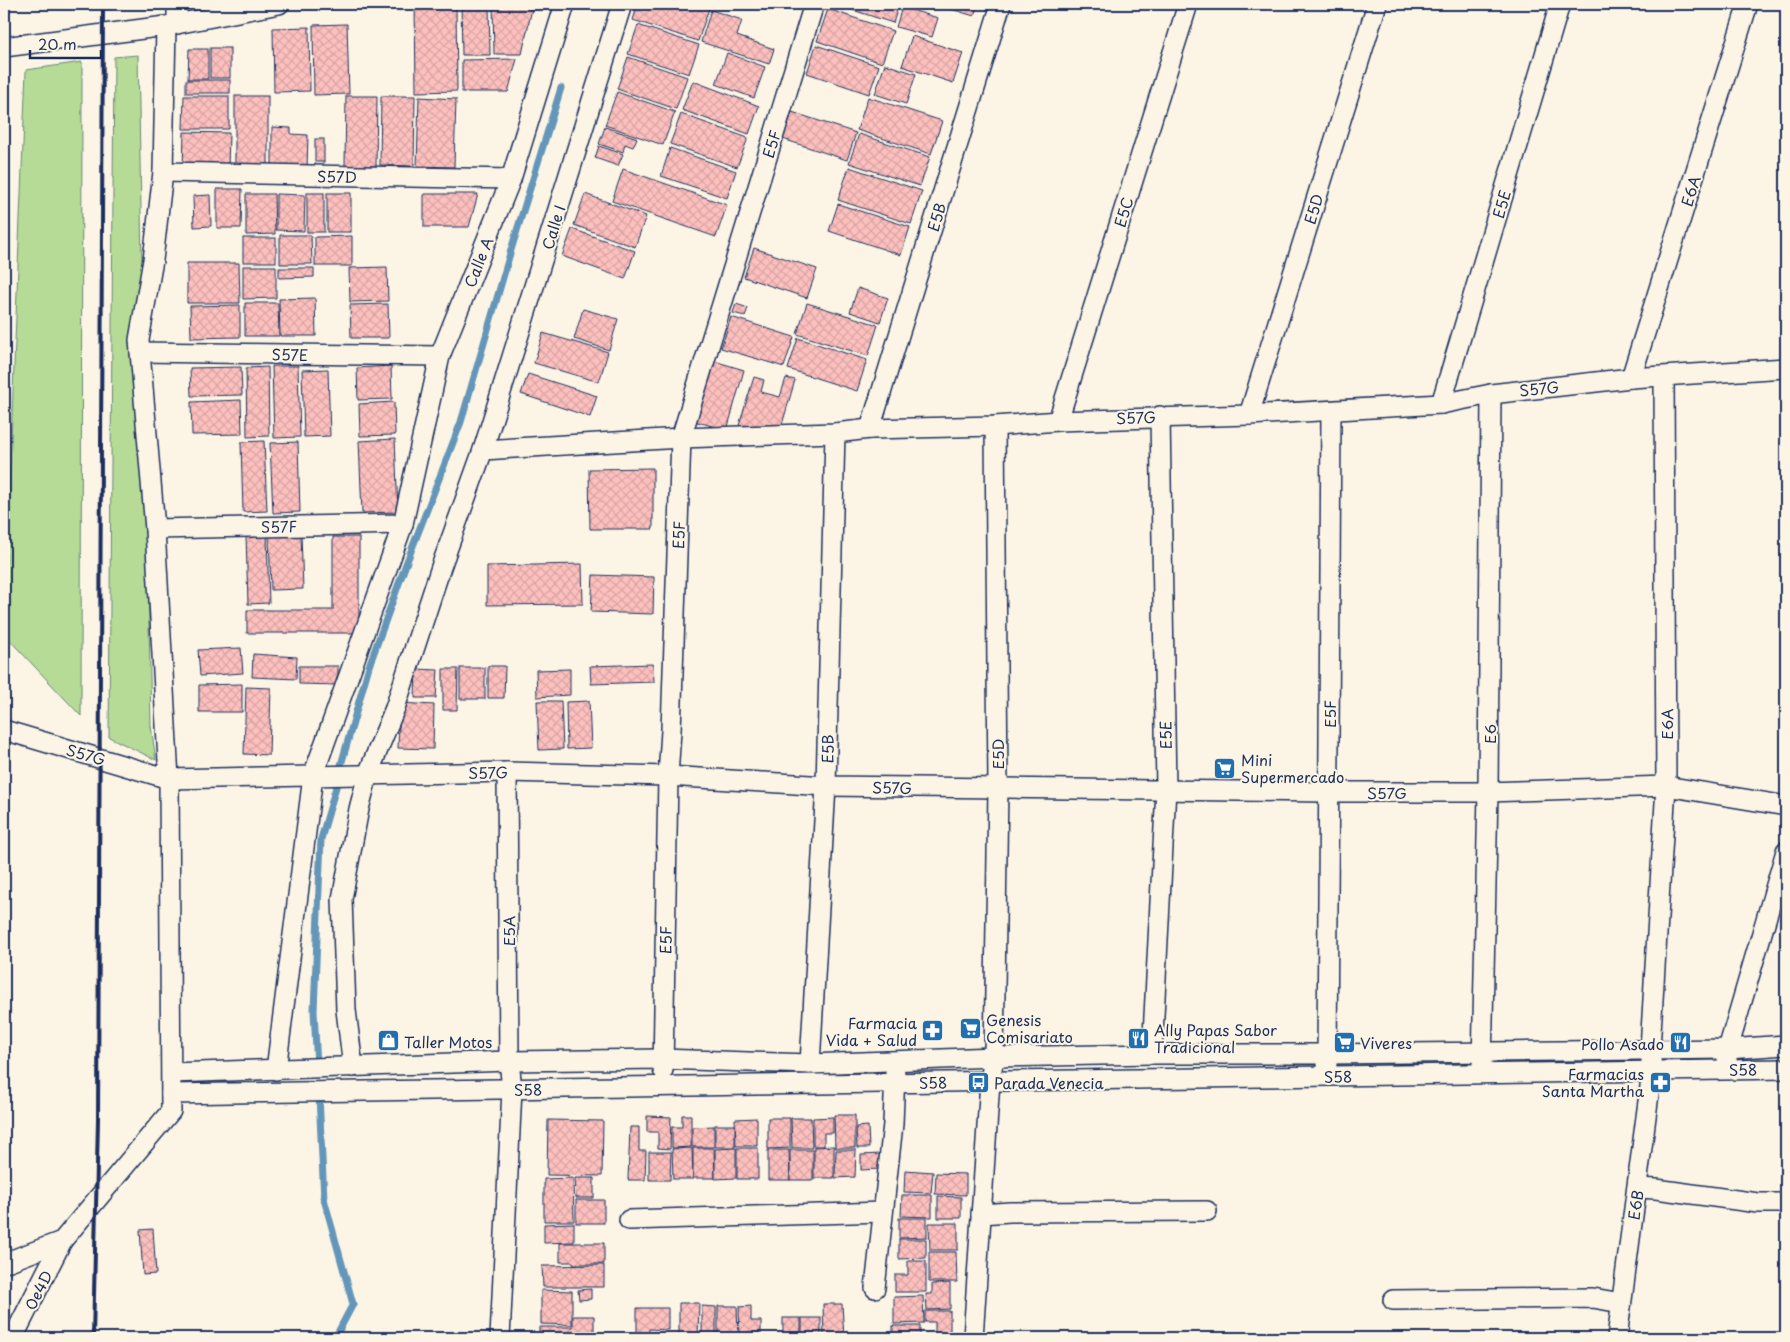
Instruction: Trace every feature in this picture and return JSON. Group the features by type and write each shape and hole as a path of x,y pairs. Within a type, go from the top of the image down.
{"street":[{"name":"Oe4D","path":"13,1338 62,1241 171,1111 170,779 155,528 139,340 153,260 163,172 171,25 176,4"},
{"path":"4,47 171,25 279,4"},
{"name":"Calle A","path":"276,1070 313,776 403,524 440,356 511,180 565,4"},
{"name":"Calle I","path":"353,1067 346,1010 342,899 368,774 395,708 440,567 483,450 622,4"},
{"name":"E5F","path":"664,1087 662,1059 668,776 682,438 814,4"},
{"name":"E5B","path":"870,430 1001,4"},
{"name":"E5C","path":"1058,421 1188,4"},
{"name":"E5D","path":"1250,415 1377,4"},
{"name":"E5E","path":"1441,404 1560,4"},
{"name":"E6A","path":"1631,378 1748,4"},
{"name":"S57D","path":"163,172 511,180"},
{"name":"S57E","path":"140,352 440,356"},
{"name":"S57G","path":"483,450 682,438 995,426 1160,416 1250,415 1331,411 1441,404 1491,394 1631,378 1786,368"},
{"name":"E6A","path":"1652,1071 1650,1049 1666,786 1664,377"},
{"name":"E6","path":"1482,1074 1488,792 1491,394"},
{"name":"E5F","path":"1327,1076 1331,411"},
{"name":"E5E","path":"1152,1054 1166,789 1160,416"},
{"name":"E5D","path":"973,1338 990,1081 994,1057 998,788 995,426"},
{"name":"E5B","path":"810,1064 826,786 835,433"},
{"name":"S57F","path":"155,528 403,524"},
{"name":"S57G","path":"4,730 170,779 507,772 668,776 826,786 1488,792 1666,786 1786,806"},
{"name":"E5A","path":"500,1338 512,1089 509,1061 507,772"},
{"path":"1726,1070 1728,1049 1786,851"},
{"name":"S58","path":"172,1073 509,1061 662,1059 810,1064 994,1057 1728,1049 1786,1045"},
{"path":"875,1288 893,1124 894,1061"},
{"name":"S58","path":"171,1094 1786,1069"},
{"name":"E6B","path":"1617,1338 1652,1071"},
{"path":"1637,1188 1656,1188 1758,1203 1786,1202"},
{"path":"982,1214 1207,1211"},
{"path":"629,1220 883,1212"},
{"path":"4,1263 62,1241"},
{"path":"1393,1300 1593,1298 1621,1303"}],"green space":[{"path":"138,55 151,726 156,760 109,737 114,57"},
{"path":"82,62 81,716 4,634 4,614 26,70"}],"building":[{"path":"415,4 456,4 457,91 416,92"},
{"path":"461,4 489,4 490,55 462,55"},
{"path":"493,4 533,4 522,54 494,54"},
{"path":"638,4 695,4 709,8 698,41 633,20"},
{"path":"834,4 899,4 893,23"},
{"path":"935,4 978,4 974,16"},
{"path":"902,7 938,18 932,37 896,27"},
{"path":"828,9 893,31 882,63 817,41"},
{"path":"711,10 742,20 737,36 774,49 769,64 701,42"},
{"path":"347,24 349,94 314,95 313,25"},
{"path":"638,25 699,45 689,74 628,54"},
{"path":"309,27 310,91 274,92 273,28"},
{"path":"912,36 963,53 953,83 902,66"},
{"path":"816,45 879,66 869,94 807,73"},
{"path":"210,48 230,48 230,78 210,78"},
{"path":"189,49 208,49 208,79 188,79"},
{"path":"727,53 765,67 754,98 716,84"},
{"path":"628,57 687,77 676,109 617,89"},
{"path":"517,59 508,92 462,92 462,60"},
{"path":"885,64 916,74 906,104 875,94"},
{"path":"186,80 230,80 230,93 186,93"},
{"path":"693,81 759,106 749,134 682,110"},
{"path":"617,92 675,112 663,145 605,125"},
{"path":"184,96 229,96 229,129 183,129"},
{"path":"235,96 268,96 268,167 235,167"},
{"path":"346,96 377,96 376,166 345,166"},
{"path":"381,96 415,96 414,166 380,165"},
{"path":"419,97 456,99 454,167 417,166"},
{"path":"868,97 942,121 931,154 857,130"},
{"path":"792,112 856,133 847,160 783,139"},
{"path":"681,114 748,138 737,167 670,144"},
{"path":"272,127 291,128 291,134 308,135 307,168 272,168"},
{"path":"605,127 637,138 633,147 625,144 623,152 599,144"},
{"path":"184,132 229,133 228,169 183,169"},
{"path":"859,134 930,157 920,186 849,163"},
{"path":"315,139 324,139 324,162 315,162"},
{"path":"599,146 623,154 618,166 595,158"},
{"path":"670,148 736,171 727,198 661,176"},
{"path":"849,167 922,191 911,224 838,200"},
{"path":"623,169 727,205 716,237 612,201"},
{"path":"217,189 242,189 241,228 217,228"},
{"path":"307,193 324,193 324,232 307,232"},
{"path":"327,193 351,193 351,232 327,232"},
{"path":"246,194 274,194 275,234 246,235"},
{"path":"276,194 305,195 304,231 276,230"},
{"path":"424,194 478,194 469,227 424,227"},
{"path":"585,194 646,216 635,247 574,225"},
{"path":"210,195 211,226 194,227 193,196"},
{"path":"838,204 910,227 901,255 829,231"},
{"path":"572,229 635,251 625,279 562,256"},
{"path":"280,235 311,235 312,264 280,264"},
{"path":"352,236 352,266 315,266 315,237"},
{"path":"243,238 276,238 276,262 243,262"},
{"path":"754,248 817,269 807,298 744,277"},
{"path":"187,263 239,263 240,303 187,303"},
{"path":"243,266 276,266 276,298 243,299"},
{"path":"387,267 388,301 350,302 349,268"},
{"path":"279,268 314,268 314,277 279,278"},
{"path":"858,288 888,298 880,322 850,312"},
{"path":"315,298 316,336 280,336 279,299"},
{"path":"245,303 278,303 279,336 245,336"},
{"path":"807,303 878,325 868,356 797,334"},
{"path":"388,304 389,338 351,338 350,305"},
{"path":"736,304 748,308 745,316 733,313"},
{"path":"240,305 240,337 191,338 190,306"},
{"path":"583,309 618,319 609,350 574,339"},
{"path":"731,317 794,337 784,367 721,348"},
{"path":"543,333 608,352 599,382 534,363"},
{"path":"798,338 867,360 857,391 788,369"},
{"path":"711,360 744,370 727,430 694,421"},
{"path":"272,366 298,366 300,437 274,438"},
{"path":"391,366 392,399 358,400 357,368"},
{"path":"241,367 242,395 191,396 190,368"},
{"path":"268,367 269,436 247,437 246,368"},
{"path":"328,369 330,436 304,437 302,370"},
{"path":"528,374 597,396 590,417 521,394"},
{"path":"754,377 764,380 761,392 780,397 786,378 795,380 781,428 737,432"},
{"path":"241,400 242,434 192,435 191,402"},
{"path":"394,402 395,435 360,436 359,404"},
{"path":"395,439 398,512 362,513 359,441"},
{"path":"264,441 267,511 243,512 241,442"},
{"path":"298,442 300,512 273,513 270,443"},
{"path":"653,468 653,529 590,529 589,469"},
{"path":"246,535 267,535 269,603 248,604"},
{"path":"301,535 303,589 271,590 269,536"},
{"path":"333,537 359,537 359,633 247,633 247,610 333,610"},
{"path":"582,564 583,604 487,605 487,566"},
{"path":"593,575 654,577 653,614 591,612"},
{"path":"241,648 243,673 200,676 198,650"},
{"path":"253,654 297,657 296,679 252,677"},
{"path":"653,664 654,682 591,684 590,666"},
{"path":"299,666 338,666 338,685 299,684"},
{"path":"488,666 505,666 504,698 488,698"},
{"path":"460,668 485,668 485,699 460,699"},
{"path":"416,669 438,670 436,698 415,698"},
{"path":"443,669 458,669 457,710 443,710"},
{"path":"570,669 570,695 537,697 536,670"},
{"path":"242,684 242,712 199,712 199,685"},
{"path":"246,687 271,688 269,755 244,754"},
{"path":"537,701 561,701 563,749 539,750"},
{"path":"589,701 591,748 567,749 566,702"},
{"path":"400,703 434,705 433,749 398,748"},
{"path":"682,1115 691,1115 691,1147 672,1148 672,1127 682,1127"},
{"path":"834,1115 855,1115 855,1148 835,1148"},
{"path":"647,1116 671,1117 670,1149 658,1148 658,1132 647,1132"},
{"path":"833,1117 833,1133 824,1133 824,1146 813,1146 813,1118"},
{"path":"757,1118 757,1146 736,1146 735,1119"},
{"path":"768,1118 790,1118 790,1148 768,1149"},
{"path":"791,1118 811,1118 812,1148 792,1148"},
{"path":"548,1120 603,1121 602,1176 547,1175"},
{"path":"715,1125 735,1125 735,1147 715,1147"},
{"path":"714,1126 714,1147 692,1147 692,1127"},
{"path":"868,1126 869,1148 857,1148 856,1127"},
{"path":"630,1127 639,1127 639,1151 646,1151 645,1180 628,1180"},
{"path":"834,1146 834,1178 814,1178 814,1147"},
{"path":"692,1148 693,1179 673,1179 672,1149"},
{"path":"693,1148 714,1148 715,1178 693,1178"},
{"path":"736,1148 736,1178 715,1179 715,1149"},
{"path":"737,1148 758,1148 758,1179 737,1179"},
{"path":"768,1150 789,1150 790,1180 768,1180"},
{"path":"790,1150 813,1150 813,1180 790,1180"},
{"path":"836,1150 856,1150 855,1177 835,1178"},
{"path":"649,1152 671,1152 670,1180 649,1180"},
{"path":"880,1154 880,1169 861,1170 861,1155"},
{"path":"905,1170 933,1172 931,1193 904,1192"},
{"path":"936,1173 966,1174 966,1195 935,1194"},
{"path":"573,1178 574,1221 544,1221 544,1179"},
{"path":"575,1178 594,1178 594,1198 576,1198"},
{"path":"902,1195 932,1195 932,1217 901,1216"},
{"path":"938,1196 961,1197 961,1218 938,1218"},
{"path":"576,1200 604,1200 604,1223 576,1223"},
{"path":"899,1218 927,1218 927,1237 899,1238"},
{"path":"574,1223 574,1242 544,1243 544,1224"},
{"path":"929,1223 958,1223 958,1250 930,1250"},
{"path":"153,1229 156,1274 143,1275 140,1230"},
{"path":"899,1239 926,1239 926,1258 899,1259"},
{"path":"560,1243 604,1243 604,1264 560,1262"},
{"path":"929,1252 956,1252 957,1282 929,1282"},
{"path":"908,1261 926,1261 926,1292 895,1292 895,1275 908,1275"},
{"path":"604,1265 604,1287 543,1287 542,1266"},
{"path":"950,1283 950,1309 927,1310 926,1294 932,1294 932,1284"},
{"path":"591,1289 591,1299 579,1300 578,1290"},
{"path":"541,1290 572,1291 572,1325 541,1324"},
{"path":"923,1296 924,1323 894,1324 894,1297"},
{"path":"679,1303 699,1303 698,1338 679,1338"},
{"path":"823,1304 842,1304 844,1338 824,1338"},
{"path":"702,1306 716,1307 716,1338 702,1338"},
{"path":"718,1306 737,1306 738,1338 718,1338"},
{"path":"751,1306 751,1321 761,1321 761,1338 740,1338 739,1307"},
{"path":"637,1308 668,1308 668,1330 649,1329 649,1338 637,1338"},
{"path":"925,1311 950,1311 950,1336 935,1336 935,1322 925,1322"},
{"path":"573,1316 594,1316 594,1338 539,1338 539,1327 573,1327"},
{"path":"783,1318 801,1318 801,1338 783,1338"},
{"path":"802,1318 821,1318 821,1338 802,1338"},
{"path":"893,1326 920,1326 920,1338 893,1338"}],"waterway":[{"path":"341,765 369,666 461,422 561,88"},
{"path":"317,1066 314,1011 321,839 336,787"},
{"path":"319,1096 324,1199 353,1304 335,1338"}],"railway":[{"path":"93,1338 98,1120 103,4"}],"place":[{"name":"Mini Supermercado","path":"1225,768"},
{"name":"Genesis Comisariato","path":"970,1028"},
{"name":"Farmacia Vida + Salud","path":"933,1031"},
{"name":"Ally Papas Sabor Tradicional","path":"1138,1038"},
{"name":"Taller Motos","path":"388,1041"},
{"name":"Viveres","path":"1344,1042"},
{"name":"Pollo Asado","path":"1680,1043"},
{"name":"Parada Venecia","path":"978,1082"},
{"name":"Farmacias Santa Martha","path":"1660,1082"}]}
